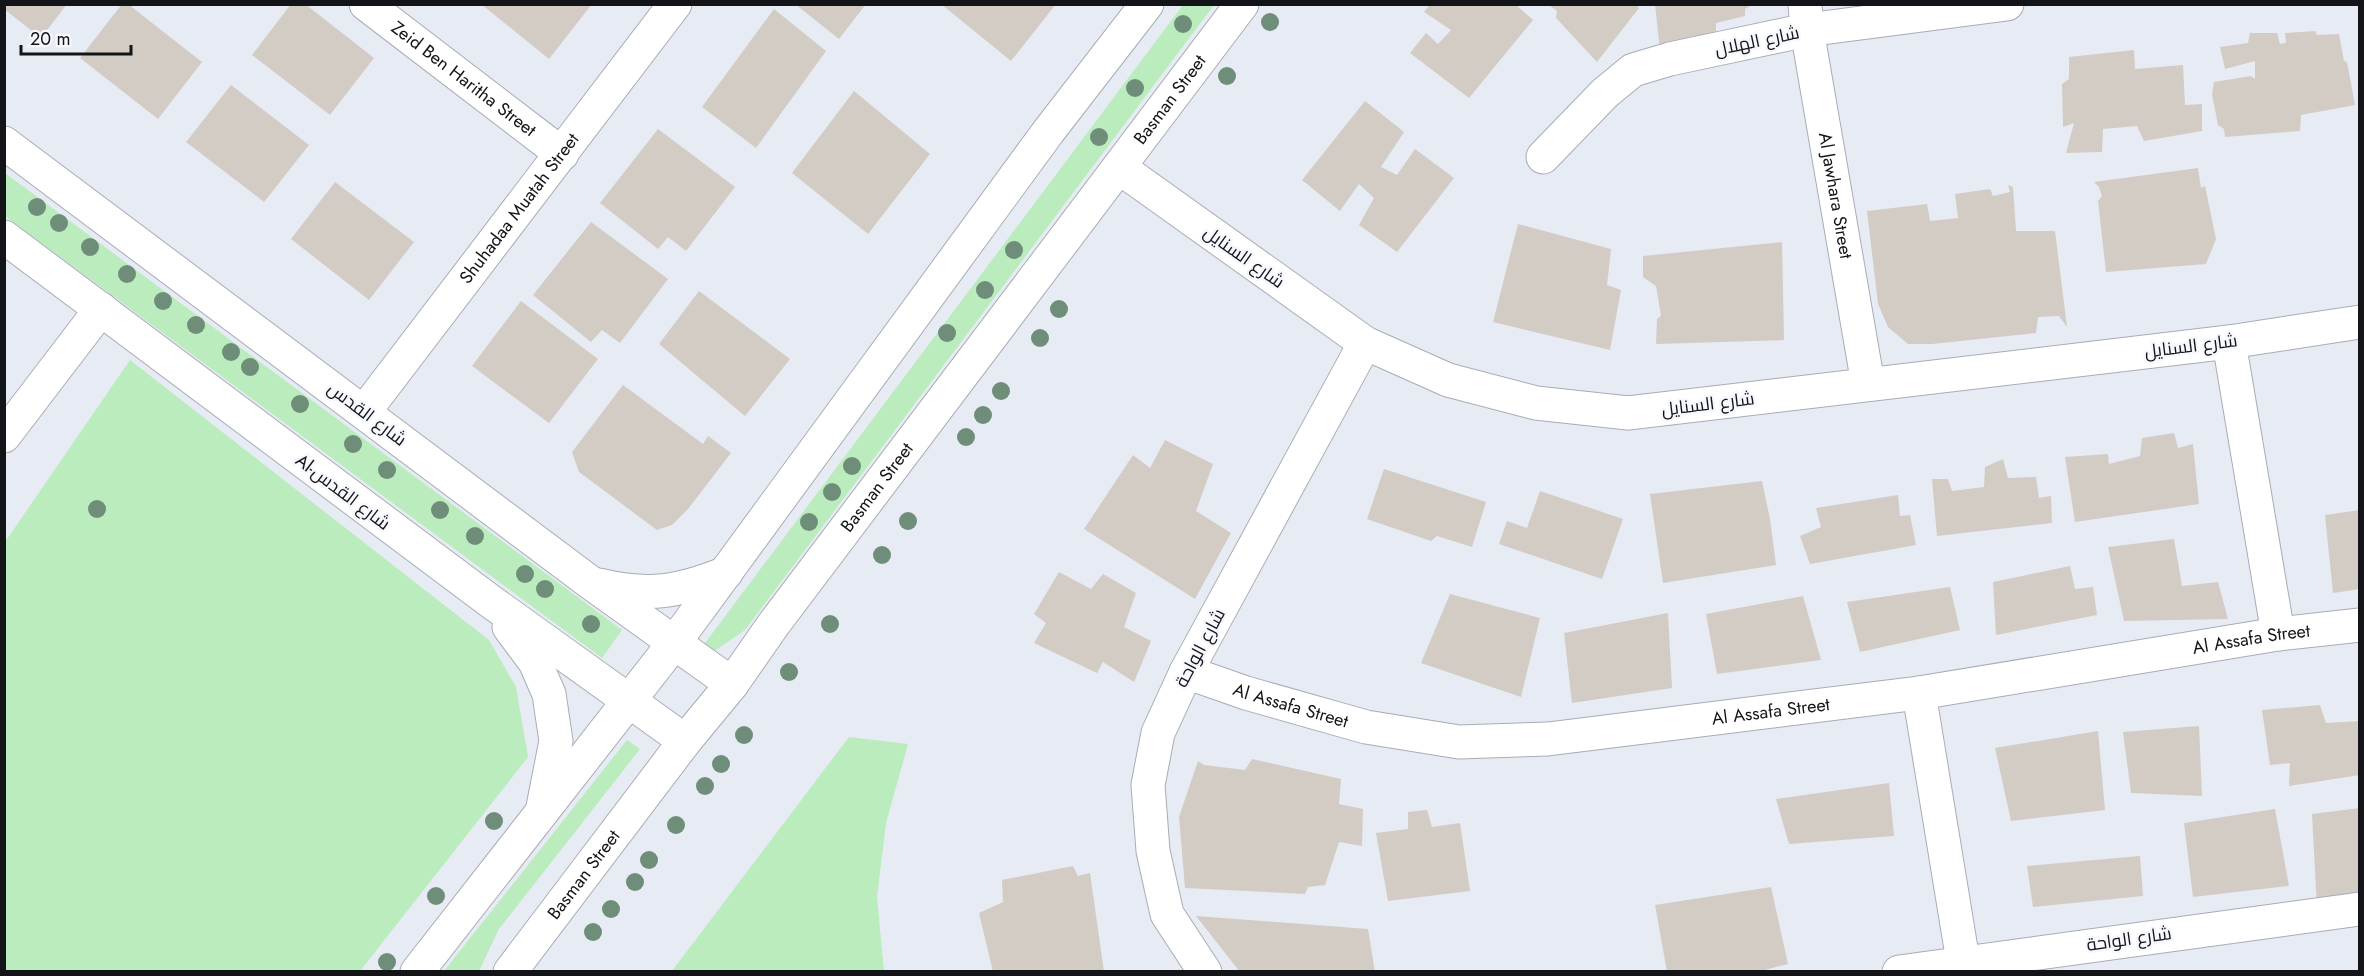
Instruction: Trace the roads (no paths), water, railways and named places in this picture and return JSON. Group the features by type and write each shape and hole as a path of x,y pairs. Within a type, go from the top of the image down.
{"street":[{"name":"Zeid Ben Haritha Street","path":"366,4 562,154"},
{"name":"Shuhadaa Muatah Street","path":"364,412 675,4"},
{"path":"417,972 674,643 1048,132 1147,4"},
{"name":"Basman Street","path":"510,972 685,741 732,684 773,625 1242,4"},
{"name":"شارع الهلال","path":"1543,158 1605,93 1633,70 1806,17 2007,4"},
{"name":"Al Jawhara Street","path":"1806,17 1868,384"},
{"name":"شارع القدس","path":"4,143 591,583 732,684"},
{"name":"شارع السنايل","path":"1120,168 1365,343 1448,380 1536,403 1628,413 2229,342 2360,321"},
{"name":"Al-شارع القدس","path":"4,237 490,601 685,741"},
{"path":"4,436 101,309"},
{"path":"2229,342 2278,634"},
{"name":"شارع الواحة","path":"1205,972 1167,914 1153,851 1148,785 1158,733 1186,672 1365,343"},
{"path":"591,583 625,591 661,592 694,585 726,573"},
{"path":"490,601 535,662 549,694 556,741 542,814"},
{"name":"Al Assafa Street","path":"1186,672 1246,693 1366,727 1459,742 1548,739 1919,693 2278,634 2360,625"},
{"path":"1919,693 1963,961"},
{"name":"شارع الواحة","path":"1899,972 1963,961 2360,909"}]}
